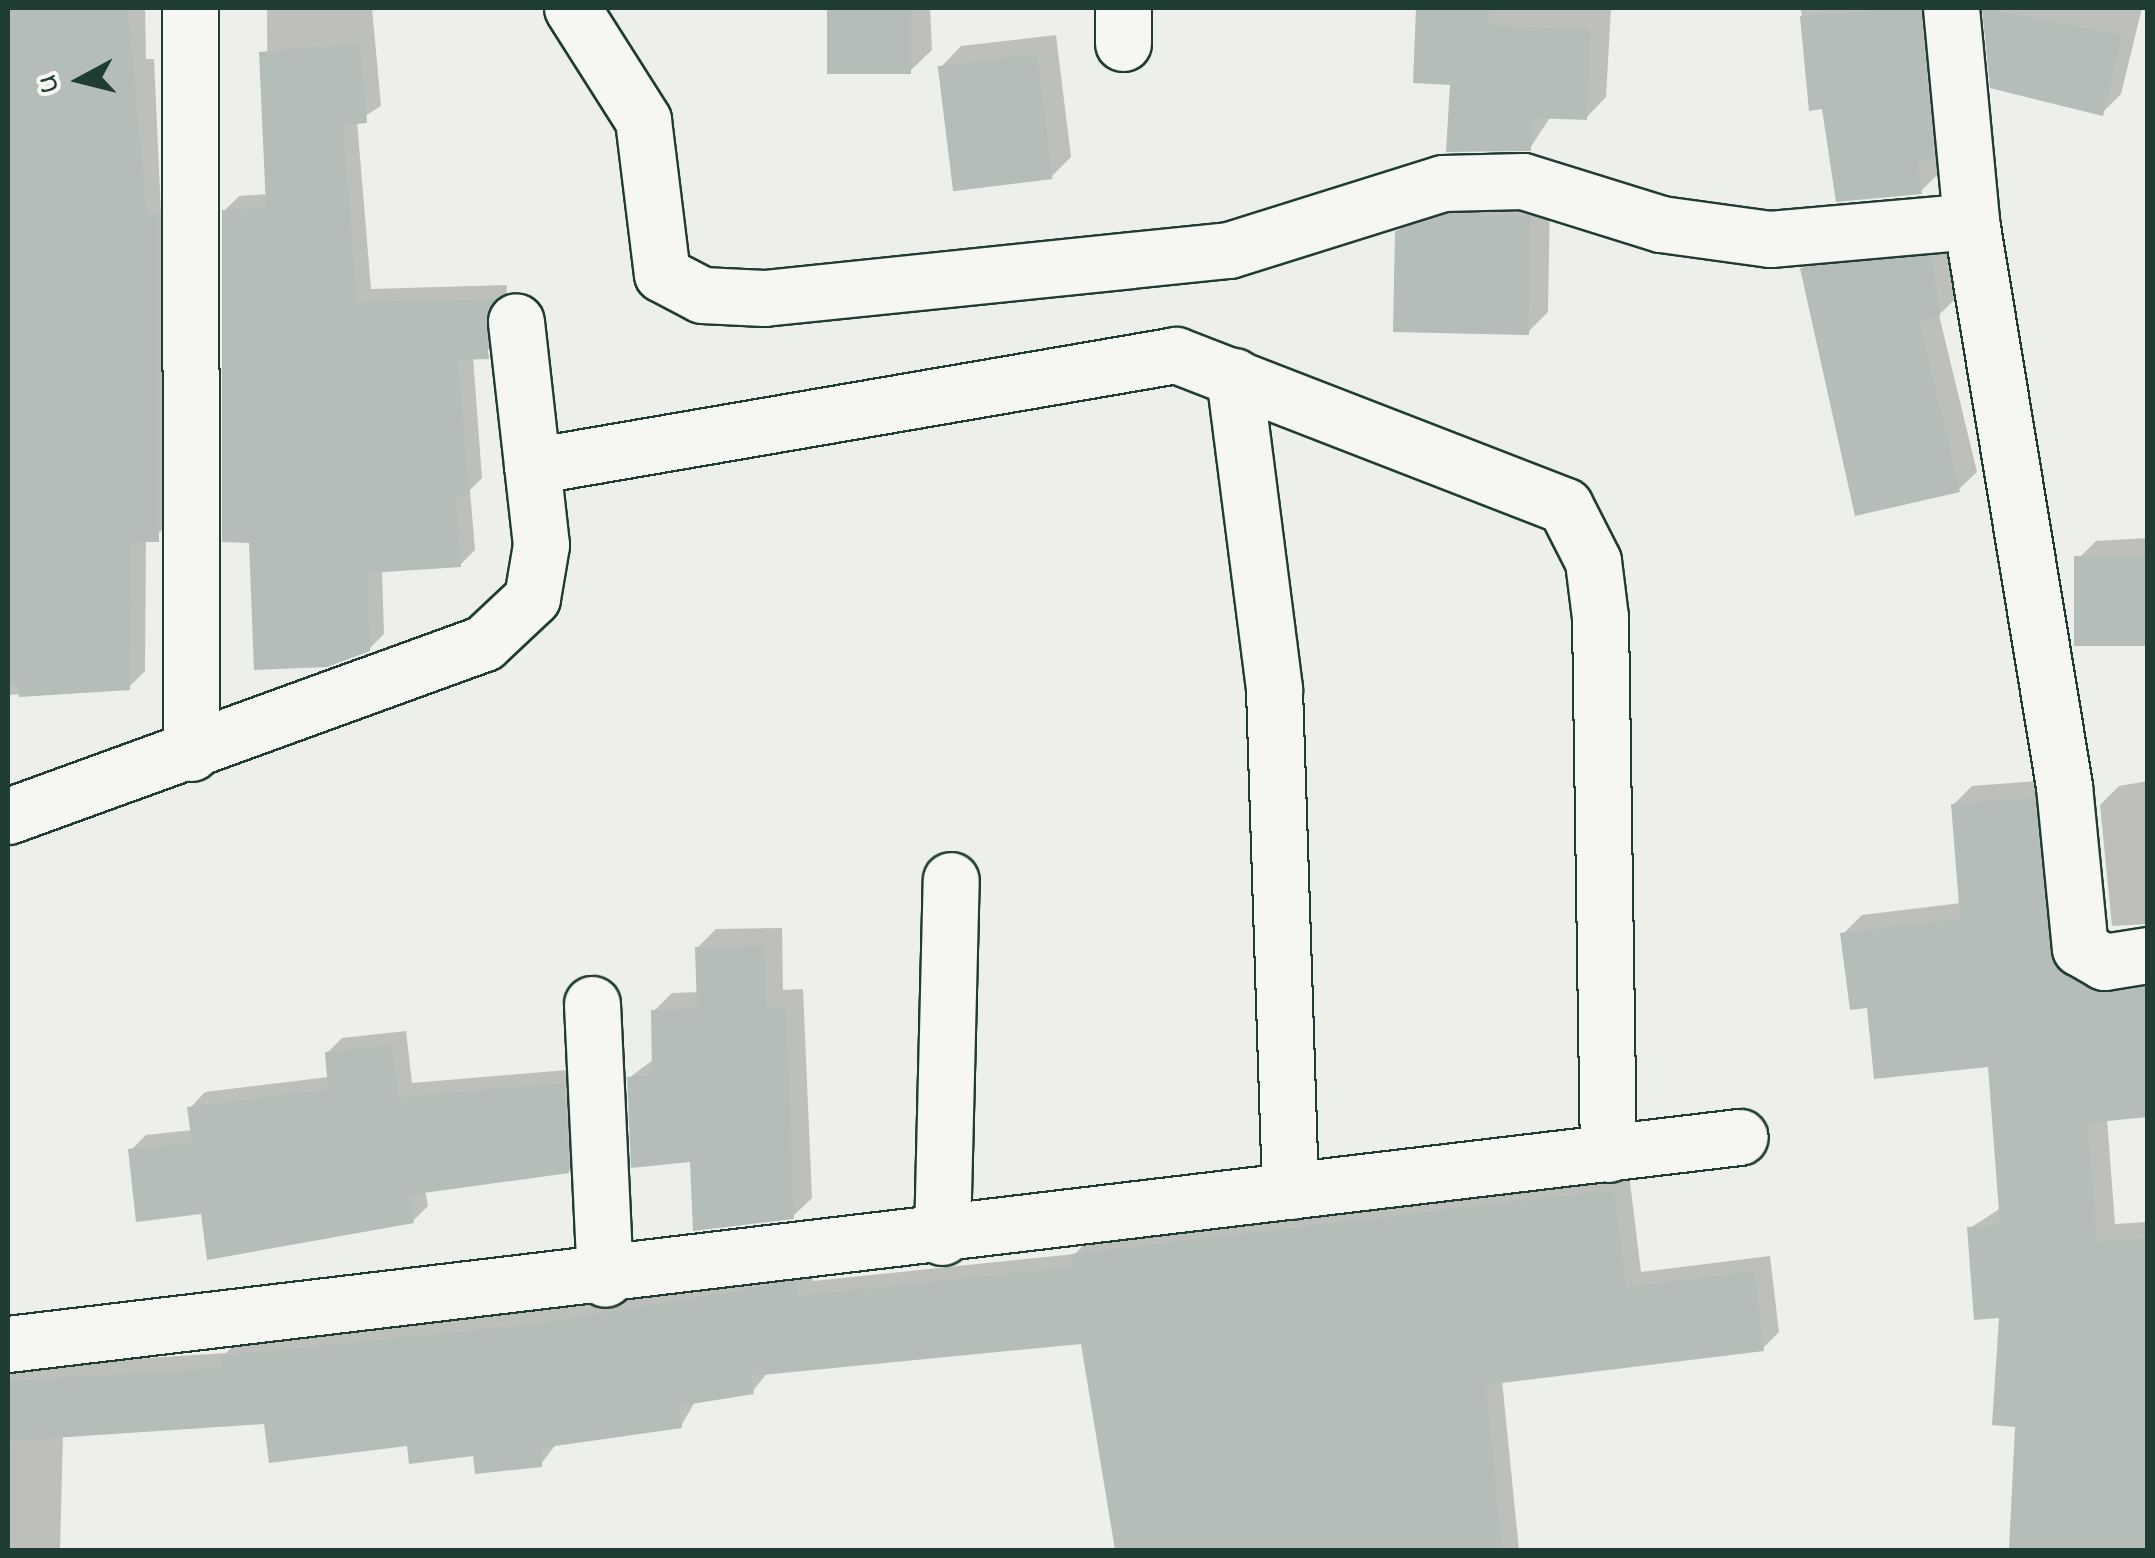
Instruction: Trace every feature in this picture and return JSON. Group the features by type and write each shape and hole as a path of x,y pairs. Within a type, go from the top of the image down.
{"street":[{"path":"190,8 191,753"},
{"path":"572,8 643,120 662,274 702,294 764,298 1229,250 1443,183 1523,181 1661,224 1770,239 1972,221"},
{"path":"1951,8 1972,221 2064,786 2080,948 2104,962 2148,955"},
{"path":"8,816 191,753 484,642 532,598 540,544 516,321"},
{"path":"532,466 1105,362 1176,355 1545,495 1565,506 1593,561 1608,1154"},
{"path":"1234,376 1274,688 1290,1191"},
{"path":"942,1237 951,880"},
{"path":"592,1004 606,1279"},
{"path":"8,1344 606,1279 1740,1137"}],"building":[{"path":"128,8 147,215 159,214 159,542 131,542 130,690 19,697 19,686 8,686 8,10"},
{"path":"827,8 911,8 911,74 827,74"},
{"path":"1416,8 1490,8 1489,25 1590,30 1587,120 1532,118 1531,151 1446,152 1450,85 1413,83"},
{"path":"1920,8 1934,159 1917,161 1922,194 1836,202 1822,109 1809,111 1800,16"},
{"path":"1982,8 2122,35 2103,116 1990,88"},
{"path":"360,44 367,123 343,125 357,302 495,299 485,323 489,359 458,360 469,495 456,496 461,567 368,573 370,651 327,667 254,670 249,543 222,542 222,210 266,207 259,52"},
{"path":"1037,54 1052,179 953,191 938,66"},
{"path":"1448,214 1530,216 1529,335 1393,332 1395,231"},
{"path":"1931,256 1940,317 1919,320 1960,492 1855,516 1800,268"},
{"path":"2074,556 2148,556 2148,646 2074,646"},
{"path":"2034,798 2053,964 2089,989 2148,987 2148,1117 2088,1123 2097,1242 2148,1239 2148,1550 2009,1550 2015,1427 1992,1425 1999,1318 1974,1320 1967,1227 2000,1225 1988,1067 1874,1079 1867,1008 1850,1010 1840,933 1960,918 1951,804"},
{"path":"764,946 766,1007 786,1007 794,1219 693,1231 690,1162 631,1168 627,1077 652,1075 651,1010 697,1009 695,947"},
{"path":"392,1045 398,1097 564,1083 569,1173 409,1195 414,1223 207,1260 201,1214 136,1222 128,1149 192,1143 187,1107 328,1089 325,1052"},
{"path":"1614,1190 1626,1287 1754,1271 1764,1351 1486,1385 1502,1550 1115,1550 1081,1344 751,1376 754,1394 679,1406 682,1428 541,1448 542,1467 475,1474 473,1456 409,1464 407,1446 269,1463 264,1424 8,1441 8,1381 222,1368 220,1356 534,1324 797,1281 797,1296 1073,1267 1071,1254"}]}
